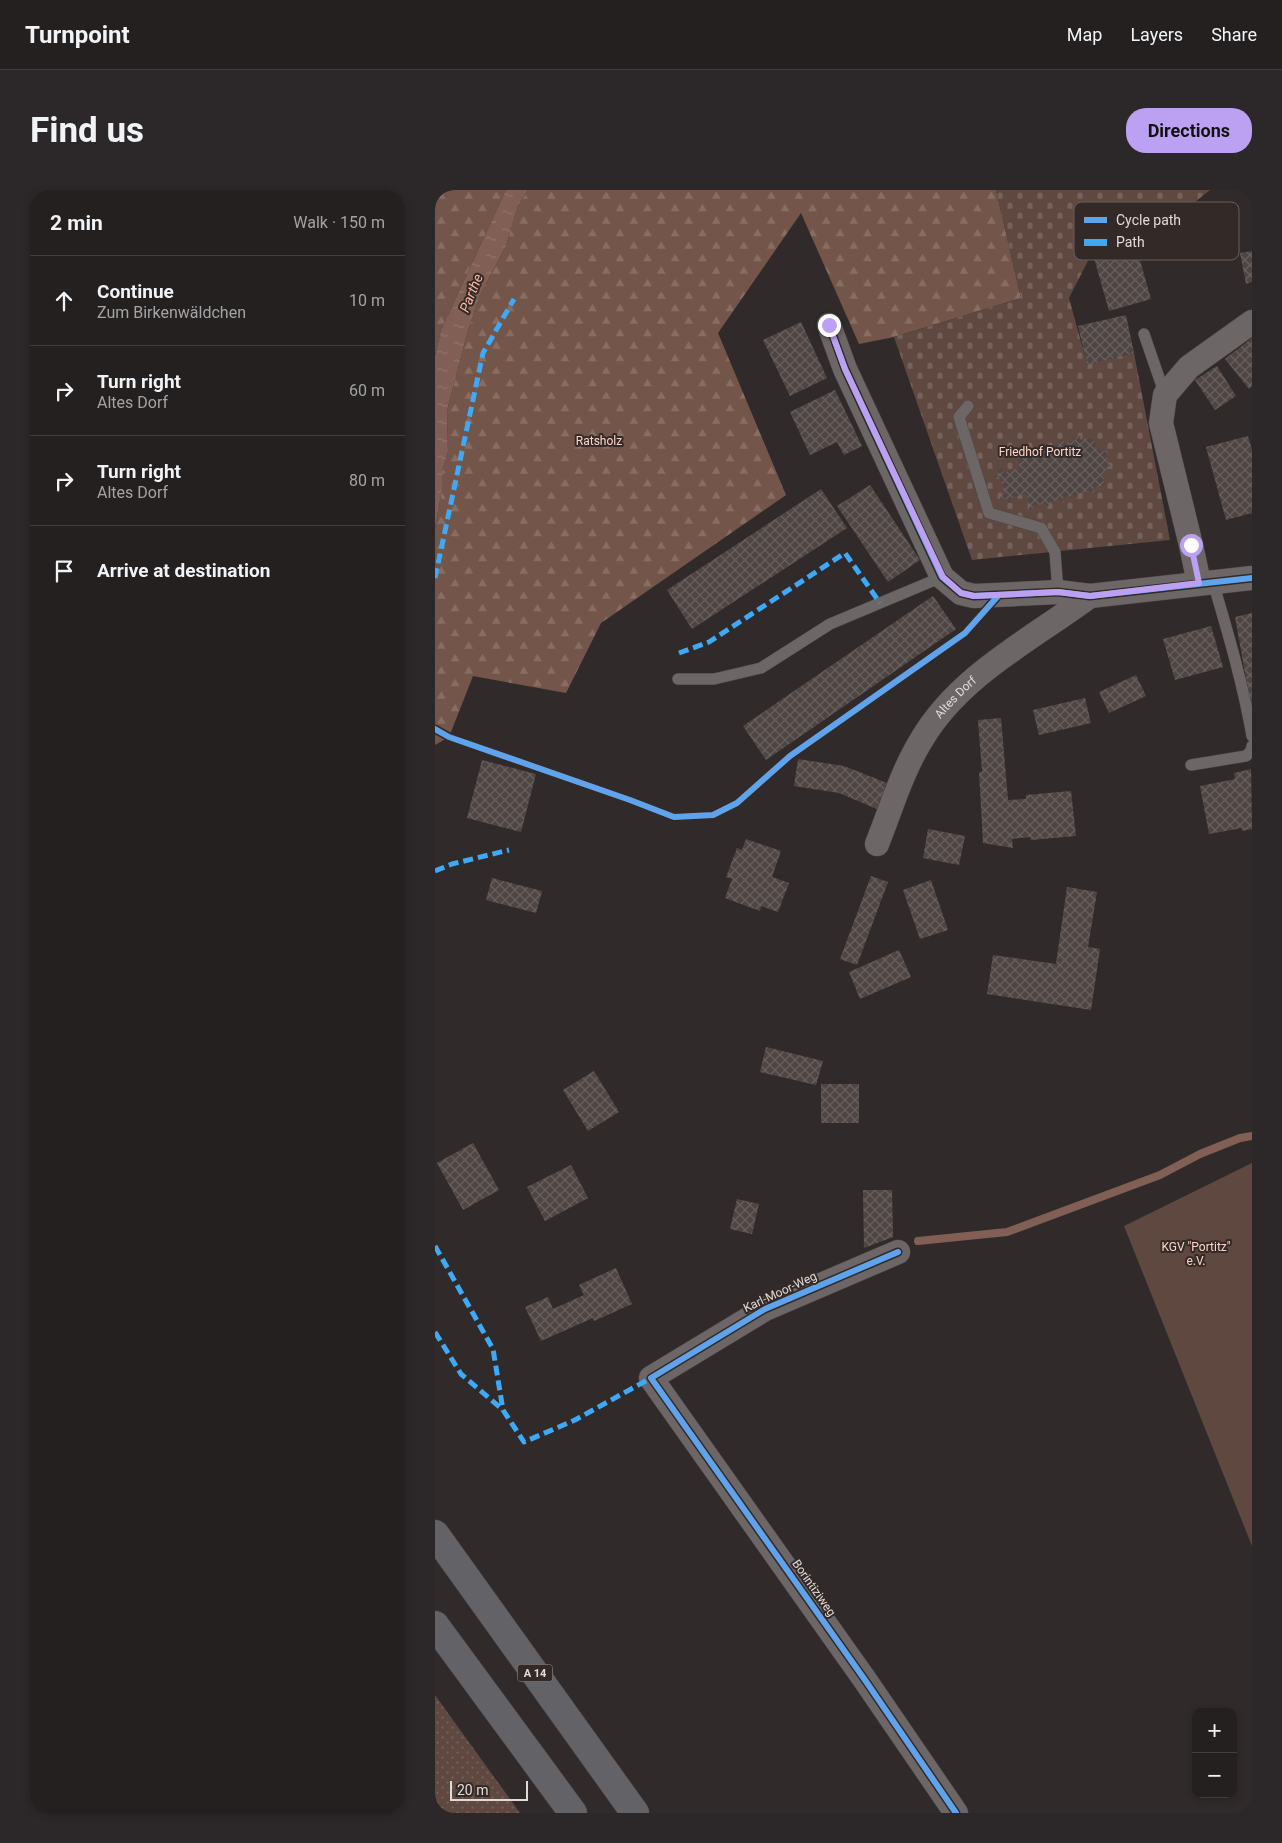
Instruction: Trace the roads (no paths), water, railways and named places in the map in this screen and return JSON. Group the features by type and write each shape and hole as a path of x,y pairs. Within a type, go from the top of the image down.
{"highway":[{"name":"A 14","path":"435,1534 635,1813"},
{"path":"435,1625 573,1813"}],"street":[{"path":"1206,582 1191,545 1161,424 1165,395 1189,367 1252,322"},
{"name":"Altes Dorf","path":"829,325 845,369 943,577 961,593 974,596 1058,592 1090,596 1252,578"},
{"name":"Altes Dorf","path":"877,844 912,756 934,722 963,689 982,673 1090,596"},
{"name":"Karl-Moor-Weg","path":"651,1378 765,1309 898,1252"},
{"name":"Borintiziweg","path":"651,1378 957,1813"}],"lane":[{"path":"1144,334 1165,395"},
{"path":"968,406 959,417 989,513 1041,528 1055,552 1058,592"},
{"path":"678,679 714,679 761,668 830,624 943,577"},
{"path":"1206,582 1234,651 1252,736"},
{"path":"1191,765 1246,756 1251,751 1252,746"}],"water":[{"name":"Parthe","path":"506,190 528,190 518,206 506,246 480,295 467,334 447,411 448,452 442,471 442,490 435,528 435,356 441,330"}],"waterway":[{"path":"918,1241 1007,1232 1160,1175 1200,1154 1240,1138 1252,1136"}],"park label":[{"name":"Ratsholz","path":"599,441"},
{"name":"Friedhof Portitz","path":"1040,452"},
{"name":"KGV \"Portitz\" e.V.","path":"1196,1254"}]}
